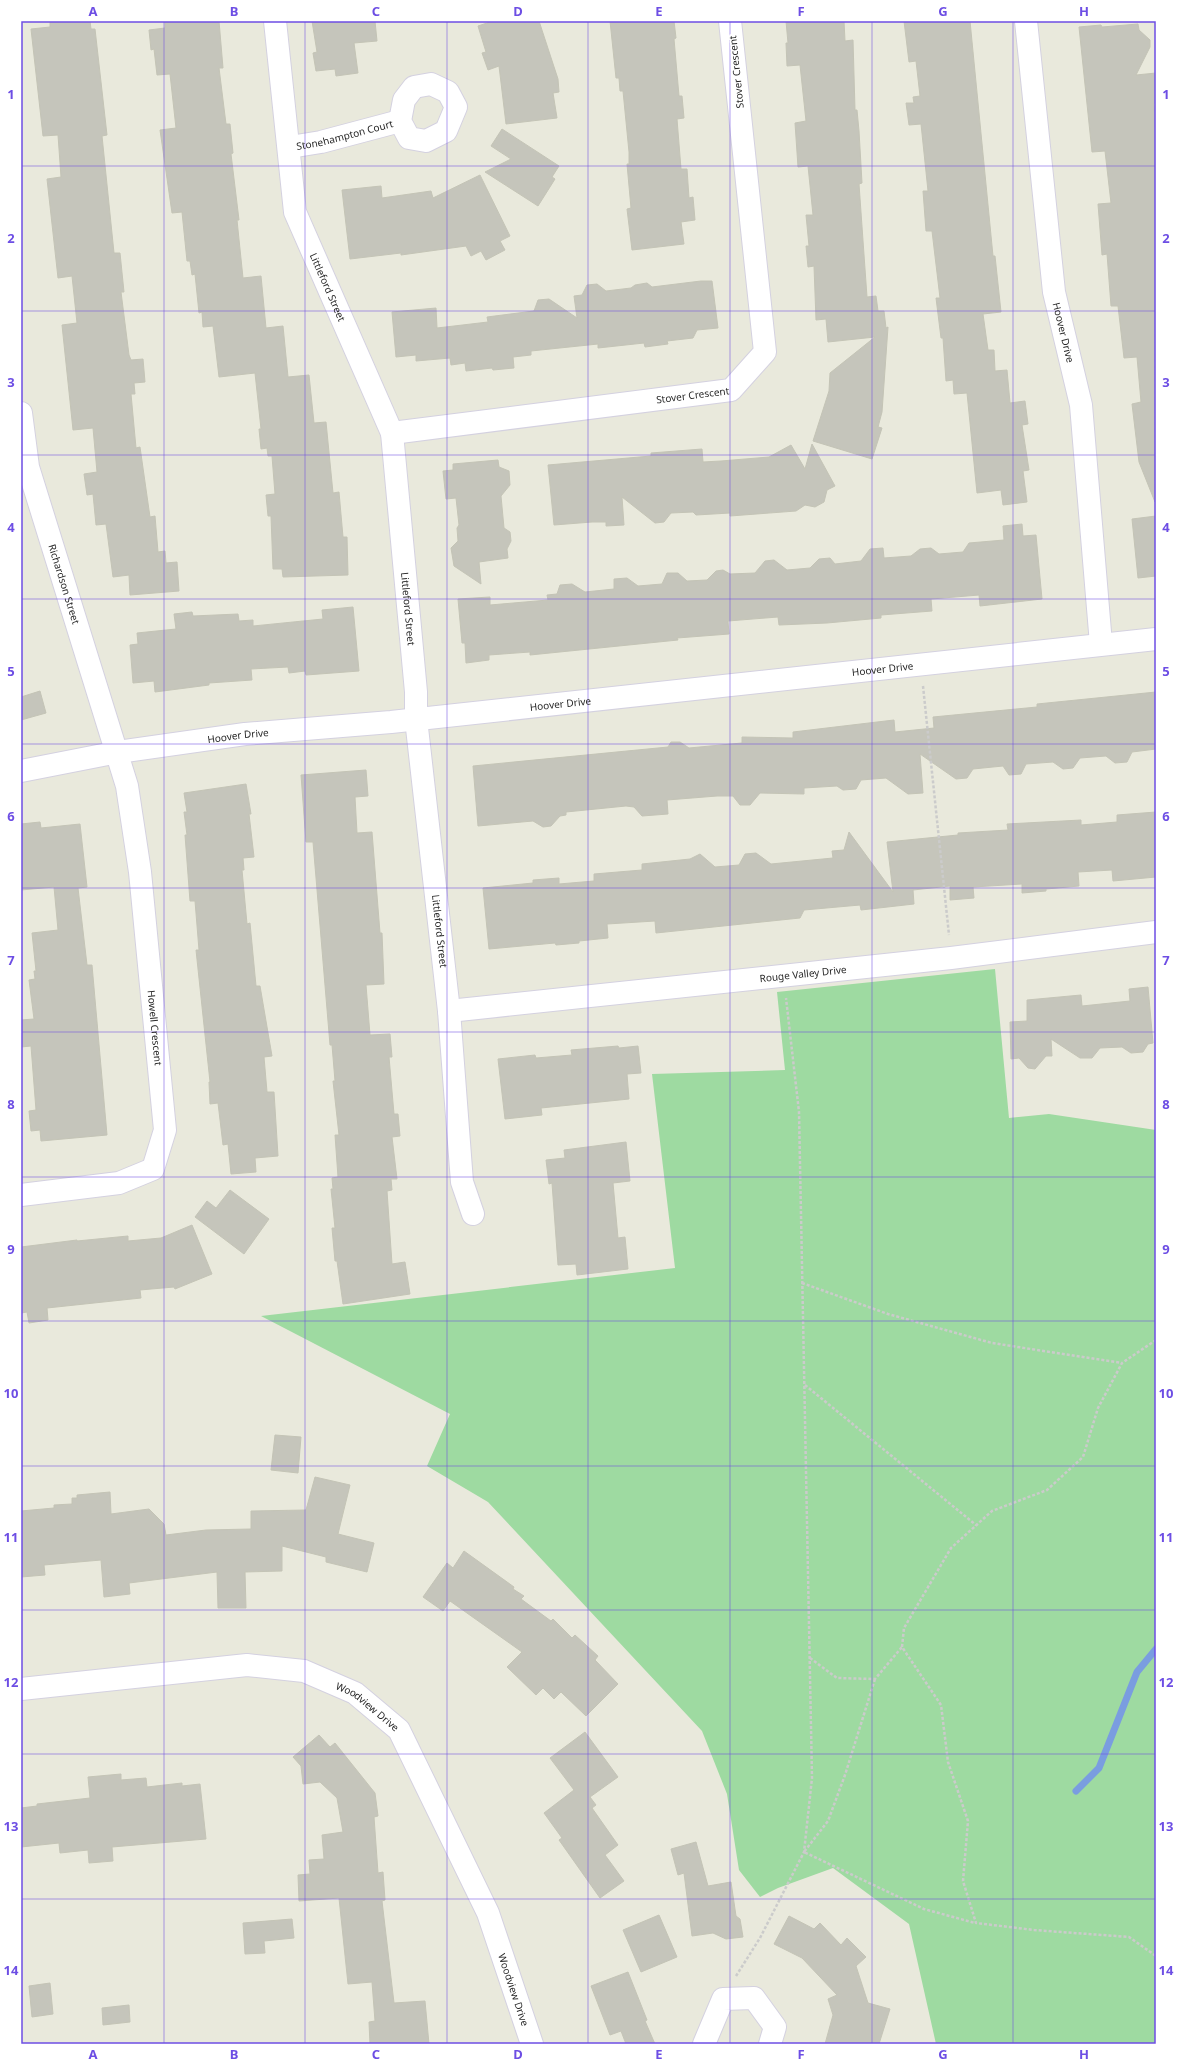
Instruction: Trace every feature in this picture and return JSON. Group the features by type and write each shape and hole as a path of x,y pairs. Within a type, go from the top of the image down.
{"street":[{"name":"Littleford Street","path":"276,21 290,147 295,212 392,433 416,692 416,719 449,1011 462,1182 473,1214"},
{"name":"Stover Crescent","path":"392,433 731,390 765,352 730,21"},
{"name":"Hoover Drive","path":"1026,21 1054,292 1080,405 1101,644"},
{"name":"Stonehampton Court","path":"290,147 321,142 400,121"},
{"name":"Richardson Street","path":"21,413 28,467 118,752"},
{"name":"Hoover Drive","path":"21,771 118,752 245,734 416,719 1156,639"},
{"name":"Howell Crescent","path":"21,1195 119,1183 153,1170 165,1130 140,872 127,786 118,752"},
{"name":"Rouge Valley Drive","path":"449,1011 951,958 1156,932"},
{"name":"Woodview Drive","path":"21,1689 247,1666 304,1671 355,1693 399,1730 488,1913 532,2044"},
{"path":"704,2044 723,1999 754,1998 775,2028 770,2044"}],"path":[{"path":"921,665 951,958"},
{"path":"784,976 798,1112 805,1385 812,1778 804,1852"},
{"path":"802,1283 888,1314 992,1343 1122,1363"},
{"path":"723,1999 760,1938 804,1852 828,1821 845,1775 876,1679 902,1647 904,1628 951,1548 992,1511 1047,1490 1083,1457 1098,1408 1122,1363 1156,1340"},
{"path":"805,1385 976,1525"},
{"path":"902,1647 941,1705 948,1762 968,1821 963,1881 976,1923"},
{"path":"810,1658 837,1678 876,1679"},
{"path":"804,1852 924,1909 976,1923 1034,1930 1129,1937 1156,1956"}],"green space":[{"path":"995,969 1009,1118 1049,1114 1156,1130 1156,2044 936,2044 909,1924 833,1868 778,1888 760,1897 739,1870 727,1794 702,1731 488,1502 427,1466 450,1414 261,1316 675,1268 652,1074 785,1070 777,992"}],"building":[{"path":"50,21 90,21 91,29 95,29 107,135 102,136 114,253 120,253 124,292 121,292 129,355 131,360 143,359 145,382 134,383 135,394 131,394 136,448 140,447 150,517 155,516 158,552 165,551 166,563 177,562 179,591 130,595 129,575 113,577 106,524 96,525 93,494 87,495 84,474 97,472 93,428 73,430 62,325 77,323 72,276 58,278 47,179 61,177 58,135 43,136 31,29 50,27"},
{"path":"165,21 219,21 223,68 219,68 226,124 230,124 233,153 231,154 239,220 237,220 243,278 261,276 266,328 283,326 288,377 309,375 314,423 326,422 333,493 339,492 343,537 347,537 348,575 283,577 282,569 273,569 271,516 268,516 266,495 275,494 272,456 268,456 267,448 261,449 259,429 261,429 255,373 219,377 213,326 203,327 202,312 199,313 195,274 192,275 190,261 187,261 182,212 172,213 160,130 176,128 170,74 157,75 154,49 151,50 149,30 165,28"},
{"path":"312,21 375,21 377,41 354,43 358,73 336,76 335,69 316,71 313,53 317,52"},
{"path":"493,21 539,21 558,79 559,92 553,93 557,118 506,124 499,66 488,70 482,53 486,52 478,26"},
{"path":"610,21 674,21 679,96 682,96 684,118 677,119 681,169 687,169 689,198 693,197 695,220 681,222 684,244 632,250 627,209 631,208 627,164 629,164 629,152 623,91 620,91 619,78 616,78"},
{"path":"786,21 844,21 845,41 853,40 855,110 857,110 862,183 859,184 867,297 876,296 878,311 884,311 886,328 888,327 882,412 878,427 882,428 872,459 813,441 829,391 830,373 875,337 828,342 826,319 816,320 814,266 808,267 806,246 809,246 806,215 813,215 808,166 798,167 795,123 806,121 800,65 787,66 786,43 788,43"},
{"path":"904,21 970,21 993,256 995,256 1001,312 983,314 988,350 994,350 995,371 1007,370 1010,403 1025,401 1028,424 1022,425 1029,470 1023,471 1027,502 1003,505 1001,490 977,493 967,393 954,394 953,380 946,381 943,338 941,338 936,298 940,298 932,231 926,231 923,191 928,191 921,124 909,125 906,103 914,103 913,97 920,96 916,61 909,62"},
{"path":"1138,24 1139,30 1150,40 1150,47 1136,75 1156,73 1156,103 1154,103 1156,135 1155,502 1139,462 1132,404 1141,402 1137,357 1124,358 1118,306 1111,306 1107,254 1102,255 1098,204 1111,203 1105,151 1092,152 1079,27"},
{"path":"502,129 559,166 552,177 555,179 538,206 485,172 511,159 491,146"},
{"path":"480,175 510,236 500,241 505,250 486,260 481,251 471,256 466,246 401,255 401,253 350,259 342,190 381,186 382,198 431,191 433,198"},
{"path":"712,281 718,328 697,330 693,338 667,341 668,344 645,347 644,343 598,348 598,344 531,351 531,355 513,357 514,368 493,370 492,368 466,371 465,363 451,365 450,358 416,361 416,355 396,357 392,312 436,308 437,328 488,322 487,317 534,311 538,300 549,299 577,318 574,296 582,295 587,285 597,284 606,291 631,288 635,285 647,283 652,287"},
{"path":"812,444 835,486 827,490 824,502 815,507 805,505 796,511 730,516 730,513 696,515 693,512 671,513 664,522 655,523 622,497 624,525 606,526 606,522 592,522 554,525 548,465 651,456 651,453 702,449 703,462 721,461 769,457 791,445 805,469"},
{"path":"498,460 499,467 509,471 510,485 501,496 504,528 510,532 511,541 507,549 508,558 479,562 481,584 454,566 451,548 458,541 457,528 459,525 456,498 446,499 443,471 453,470 453,464"},
{"path":"1156,516 1156,576 1138,578 1132,519"},
{"path":"1022,524 1023,536 1036,535 1042,599 980,606 979,595 931,599 932,611 881,615 881,618 827,623 779,625 778,617 728,621 729,634 677,638 678,640 530,655 530,652 489,655 489,660 466,663 465,643 462,643 458,599 490,597 490,605 548,600 547,595 557,594 560,585 572,584 585,592 614,589 614,579 627,578 638,586 662,584 667,573 678,573 687,581 707,580 716,571 723,570 730,574 755,573 765,561 774,560 787,570 810,568 819,559 830,558 835,564 861,561 870,549 883,548 884,558 911,556 920,549 931,548 939,554 963,552 969,543 1004,540 1003,526"},
{"path":"353,607 359,671 306,675 305,671 289,673 288,667 251,669 252,680 209,683 209,685 155,692 154,681 133,683 130,645 138,644 137,633 176,629 174,614 192,612 193,616 238,614 239,621 253,620 253,626 323,619 322,610"},
{"path":"40,691 46,713 21,720 21,697"},
{"path":"1156,692 1156,749 1132,752 1127,762 1115,763 1106,756 1080,758 1073,768 1063,769 1053,762 1026,764 1021,774 1009,775 1003,766 973,769 967,778 956,779 920,754 923,793 908,794 886,778 861,780 856,789 843,790 837,786 804,788 804,794 760,793 750,805 740,805 733,796 717,796 667,800 668,814 642,816 634,807 626,806 566,812 566,815 560,816 551,826 543,827 533,821 478,826 473,766 668,747 671,742 680,742 689,748 742,743 742,737 793,738 793,732 894,720 895,732 934,728 933,717 1037,707 1037,704"},
{"path":"366,770 368,796 355,797 357,833 372,832 380,933 382,933 384,984 366,985 370,1035 390,1034 392,1057 389,1057 394,1114 398,1114 400,1136 392,1137 397,1179 391,1179 392,1190 387,1191 392,1264 405,1262 410,1294 343,1304 337,1261 335,1261 332,1228 335,1228 331,1189 333,1189 332,1178 338,1177 335,1135 339,1135 333,1081 335,1081 332,1045 330,1045 313,842 306,842 301,775"},
{"path":"246,784 251,814 249,814 254,857 243,858 244,870 242,870 247,924 250,923 256,986 260,986 272,1056 264,1057 267,1092 274,1092 278,1156 255,1158 256,1172 231,1174 228,1144 223,1145 218,1103 210,1104 210,1082 196,950 199,950 195,901 190,901 185,835 187,835 184,812 187,812 184,793"},
{"path":"1156,812 1156,877 1113,881 1112,870 1078,872 1079,886 1046,889 1046,891 1022,893 1022,884 973,887 974,898 950,900 950,886 913,890 914,904 861,910 860,905 804,910 800,918 656,933 655,921 607,924 608,938 579,941 579,943 556,945 555,943 489,949 483,888 533,883 533,880 559,878 559,884 594,881 594,874 642,870 642,864 690,859 700,854 715,867 739,865 745,854 756,853 771,864 833,858 832,851 844,850 849,832 893,892 887,842 958,835 958,833 1008,830 1007,824 1081,820 1081,825 1117,822 1117,815"},
{"path":"40,822 41,828 80,824 87,887 78,888 87,965 92,965 107,1135 41,1141 40,1130 31,1131 29,1111 36,1110 31,1046 21,1047 21,1020 34,1019 29,980 35,979 34,971 36,971 32,933 58,930 54,887 21,890 21,824"},
{"path":"1148,987 1153,1043 1148,1044 1143,1052 1131,1053 1122,1047 1100,1048 1092,1058 1080,1058 1051,1039 1052,1056 1046,1056 1035,1069 1028,1068 1019,1058 1011,1059 1010,1022 1027,1021 1027,1000 1081,995 1082,1006 1130,1001 1129,989"},
{"path":"618,1046 619,1048 638,1046 641,1073 627,1074 629,1099 541,1108 542,1115 505,1119 498,1059 535,1055 536,1058 572,1055 571,1050"},
{"path":"626,1142 630,1181 613,1183 618,1238 625,1237 628,1269 577,1275 576,1264 558,1265 552,1183 549,1184 546,1160 565,1158 564,1150"},
{"path":"230,1190 269,1219 244,1254 195,1217 207,1201 216,1208"},
{"path":"192,1225 212,1274 175,1289 174,1287 140,1290 141,1298 47,1308 48,1320 29,1323 27,1312 21,1313 21,1247 77,1240 128,1236 128,1241 161,1238"},
{"path":"275,1435 301,1437 298,1473 271,1470"},
{"path":"315,1477 350,1485 338,1534 374,1543 367,1572 326,1562 326,1557 282,1546 282,1571 245,1572 246,1608 218,1608 217,1572 129,1583 130,1594 104,1597 101,1560 44,1565 45,1575 21,1577 21,1511 54,1508 54,1505 72,1504 72,1498 77,1498 77,1495 110,1492 111,1514 149,1509 164,1524 166,1535 206,1530 251,1529 251,1511 306,1510"},
{"path":"464,1551 514,1587 513,1589 524,1596 521,1599 551,1621 553,1619 572,1638 575,1635 598,1656 595,1660 618,1684 586,1716 561,1692 554,1699 543,1688 536,1695 507,1667 522,1652 450,1601 443,1611 423,1597 447,1563 453,1568"},
{"path":"585,1732 618,1777 590,1797 596,1805 592,1808 618,1845 605,1855 624,1881 600,1898 559,1840 562,1838 544,1813 574,1790 550,1758"},
{"path":"319,1735 330,1747 335,1743 375,1793 378,1816 374,1817 378,1873 383,1872 385,1900 382,1901 394,2003 425,2001 429,2044 370,2044 369,2022 375,2021 372,1982 348,1984 339,1898 299,1901 298,1875 310,1874 309,1860 324,1859 322,1835 343,1832 337,1798 320,1782 303,1784 301,1766 293,1757"},
{"path":"121,1774 121,1780 146,1778 147,1787 182,1783 182,1786 200,1784 206,1839 112,1847 113,1861 89,1863 88,1850 60,1853 59,1843 21,1847 21,1808 37,1806 37,1804 90,1798 88,1777"},
{"path":"696,1842 708,1886 731,1882 736,1916 740,1919 743,1937 726,1939 713,1933 692,1936 684,1873 678,1875 671,1849"},
{"path":"659,1915 677,1957 641,1972 623,1930"},
{"path":"789,1916 814,1929 820,1923 841,1945 847,1938 866,1957 856,1966 868,2003 890,2009 879,2044 825,2044 833,2015 828,1999 837,1995 802,1958 774,1944"},
{"path":"292,1919 294,1938 264,1941 265,1953 245,1954 243,1923"},
{"path":"628,1972 647,2020 645,2021 655,2044 626,2044 621,2031 610,2035 591,1986"},
{"path":"50,1983 53,2014 32,2017 29,1986"},
{"path":"129,2005 130,2022 103,2025 102,2008"}],"waterway":[{"path":"1076,1791 1099,1768 1137,1672 1156,1649"}]}
